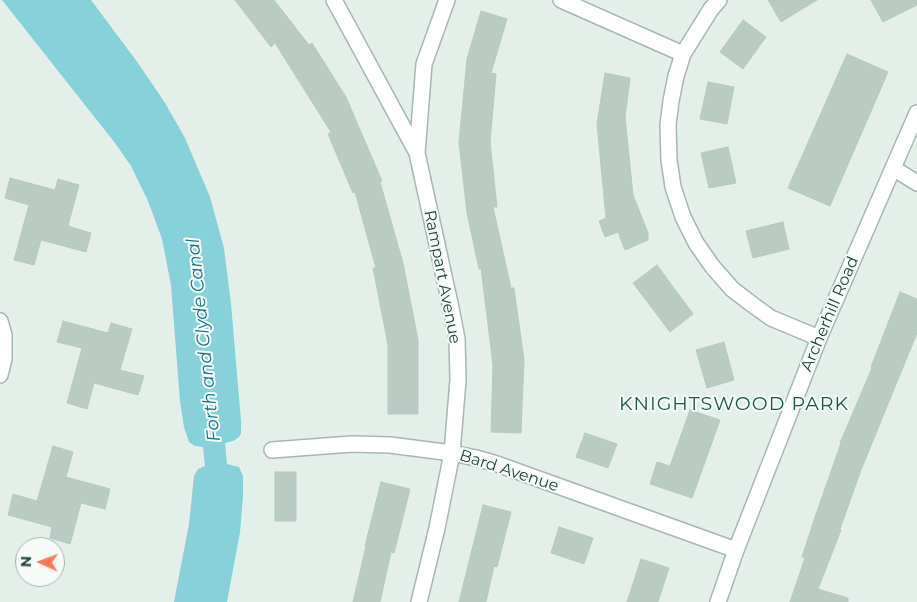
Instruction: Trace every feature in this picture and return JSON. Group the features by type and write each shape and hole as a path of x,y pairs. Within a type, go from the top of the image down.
{"street":[{"name":"Rampart Avenue","path":"334,0 417,154 457,340 458,380 452,453 437,528 419,602"},
{"path":"417,154 424,64 447,0"},
{"path":"561,0 683,54"},
{"path":"719,0 711,9 683,54 676,76 668,126 673,187 683,217 696,243 712,266 732,288 771,318 819,338"},
{"name":"Archerhill Road","path":"718,602 736,550 819,338 915,120"},
{"path":"893,168 917,183"},
{"path":"0,320 4,335 4,360 0,375"},
{"name":"Bard Avenue","path":"272,450 352,444 390,445 452,453 497,464 736,550"}],"water":[{"name":"Forth and Clyde Canal","path":"2,0 91,0 165,103 185,138 210,197 224,248 241,421 239,437 225,443 227,464 239,467 243,476 240,532 227,602 174,602 189,524 194,476 198,469 205,466 203,447 195,446 189,442 184,427 180,401 171,285 162,239 148,201 131,166 115,143"}],"building":[{"path":"235,0 274,0 309,45 312,43 346,97 382,181 380,182 403,263 418,340 418,414 388,414 388,345 373,268 376,268 355,192 353,193 328,134 331,132 275,43 271,47"},
{"path":"768,0 817,0 781,22"},
{"path":"871,0 917,0 917,5 883,22"},
{"path":"481,11 507,19 491,73 496,74 490,142 497,207 493,207 511,288 514,288 524,360 521,433 491,432 493,365 481,268 479,269 467,213 459,143 467,59"},
{"path":"743,20 766,37 743,69 720,52"},
{"path":"847,54 888,72 830,206 788,188"},
{"path":"605,73 630,78 625,117 633,195 648,233 648,240 625,250 618,232 605,237 599,221 606,218 597,124"},
{"path":"708,82 734,87 727,124 700,119"},
{"path":"728,147 736,183 709,188 701,153"},
{"path":"10,178 55,190 58,179 79,185 68,226 91,233 86,252 41,240 34,265 14,260 29,205 5,198"},
{"path":"783,222 789,249 753,258 746,231"},
{"path":"657,265 693,314 670,332 633,283"},
{"path":"900,292 917,299 917,333 861,470 841,530 818,589 848,598 848,602 790,602 805,558 802,557 840,443 872,368"},
{"path":"63,321 108,333 111,323 132,329 120,370 144,376 138,395 94,383 87,409 67,403 82,348 57,342"},
{"path":"724,342 734,380 707,388 696,350"},
{"path":"690,410 720,420 692,498 650,484 657,462 670,466"},
{"path":"585,433 617,444 608,468 576,457"},
{"path":"53,446 73,452 66,477 110,489 105,509 81,503 70,544 65,542 65,537 50,537 52,527 8,515 13,494 37,501"},
{"path":"275,472 296,472 296,521 275,521"},
{"path":"381,482 410,489 394,553 391,552 380,602 353,602 365,546"},
{"path":"483,505 511,512 497,567 494,566 486,602 459,602"},
{"path":"559,527 593,538 584,564 551,553"},
{"path":"641,559 669,568 658,602 627,602"}],"district":[{"name":"KNIGHTSWOOD PARK","path":"734,404"}]}
